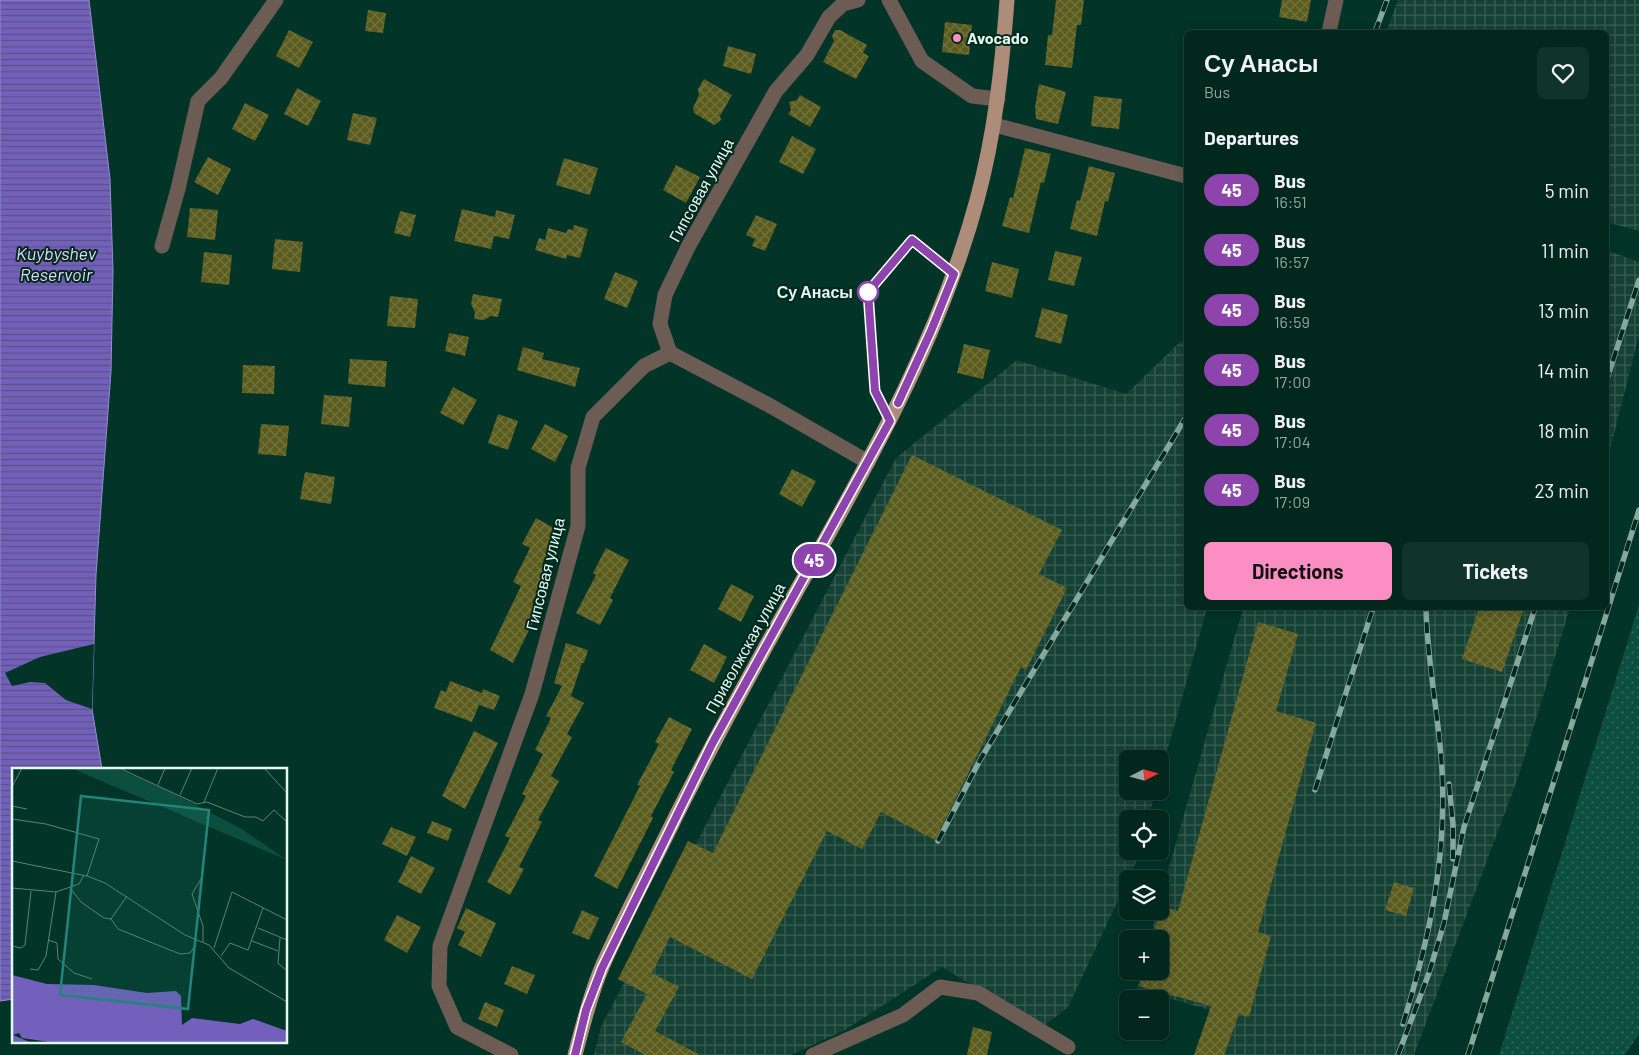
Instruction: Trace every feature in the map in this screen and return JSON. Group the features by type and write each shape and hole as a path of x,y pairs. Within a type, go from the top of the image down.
{"main road":[{"name":"Приволжская улица","path":"575,1055 586,1010 602,968 694,780 721,727 868,462 931,331 954,274 977,202 995,125 1007,0"}],"street":[{"path":"162,246 178,189 198,101 221,78 276,0"},
{"name":"Гипсовая улица","path":"511,1055 457,1027 439,986 440,946 532,694 578,526 578,468 593,417 644,366 670,354 660,324 665,295 690,244 776,90 806,55 829,17 843,4 858,0"},
{"path":"889,0 922,61 972,96 998,98"},
{"path":"1329,30 1336,0"},
{"path":"995,125 1075,148 1184,175"},
{"path":"670,354 766,404 868,462"},
{"path":"813,1055 903,1015 940,987 978,993 1068,1047"}],"shaded area":[{"path":"1398,0 1639,0 1639,231 1609,223 1609,30 1387,30"},
{"path":"1609,251 1639,262 1639,335 1609,454"},
{"path":"1184,340 1184,610 1206,610 1168,750 1119,750 1119,800 1153,800 1151,810 1119,810 1119,860 1137,860 1132,870 1119,870 1119,898 1068,1007 1041,1028 942,967 845,1030 791,1055 594,1055 601,1027 896,458 1017,360 1126,394"},
{"path":"1242,610 1569,610 1518,778 1414,1055 1194,1055 1210,1010 1169,998 1169,990 1137,989 1139,980 1169,980 1169,930 1152,930 1155,920 1169,920 1168,870"}],"green space":[{"path":"1639,605 1639,1034 1625,1055 1499,1055"}],"water":[{"name":"Kuybyshev Reservoir","path":"0,0 89,0 110,179 113,270 111,371 96,575 92,709 102,768 12,768 12,999 0,1001"}],"pier":[{"path":"94,644 92,709 66,700 45,683 30,682 12,686 5,673 40,657"}],"building":[{"path":"1056,0 1084,0 1081,25 1077,25 1072,68 1045,65 1048,35 1052,35"},
{"path":"1282,0 1311,0 1307,22 1279,17"},
{"path":"368,10 386,13 383,33 365,31"},
{"path":"945,22 972,25 969,55 942,52"},
{"path":"289,30 313,42 299,68 276,56"},
{"path":"835,30 840,30 867,45 863,53 869,56 856,79 823,62 834,41 832,36"},
{"path":"728,46 756,54 751,74 723,66"},
{"path":"704,79 732,95 720,116 721,120 714,125 694,113 693,108 699,95 698,89"},
{"path":"1039,84 1066,92 1058,124 1036,119 1035,107"},
{"path":"297,88 321,101 308,126 284,114"},
{"path":"800,95 821,107 810,127 788,114 791,110 789,102 797,100"},
{"path":"1094,96 1122,99 1119,129 1091,126"},
{"path":"245,103 269,115 255,141 232,129"},
{"path":"353,113 377,118 370,145 347,140"},
{"path":"792,136 816,149 803,174 779,162"},
{"path":"1025,148 1051,154 1044,183 1041,182 1029,233 1002,226 1010,197 1013,198"},
{"path":"208,157 231,169 218,195 194,182"},
{"path":"564,158 598,168 590,195 556,185"},
{"path":"676,165 700,177 686,203 663,190"},
{"path":"1089,166 1115,173 1108,202 1105,201 1097,236 1070,229 1077,200 1080,201"},
{"path":"190,208 218,210 215,240 187,237"},
{"path":"462,209 495,217 496,210 515,215 509,239 494,236 491,249 454,241"},
{"path":"400,211 416,215 410,237 394,233"},
{"path":"756,215 777,224 765,251 752,246 755,239 746,235"},
{"path":"574,225 588,229 580,258 567,255 566,259 535,250 539,238 545,240 548,228 566,233 568,229 573,230"},
{"path":"275,239 303,242 300,272 272,269"},
{"path":"1055,251 1082,257 1074,286 1048,280"},
{"path":"204,252 232,255 229,285 201,282"},
{"path":"992,262 1019,269 1012,298 985,291"},
{"path":"615,272 638,281 627,308 604,299"},
{"path":"473,294 502,299 498,317 491,316 484,320 474,319 475,313 471,304"},
{"path":"390,296 418,299 415,328 387,326"},
{"path":"1042,308 1068,315 1061,344 1035,337"},
{"path":"449,333 469,337 465,356 445,351"},
{"path":"964,344 990,350 983,379 957,373"},
{"path":"523,347 544,353 542,359 580,368 575,387 517,370"},
{"path":"350,359 387,361 385,387 348,384"},
{"path":"243,365 275,366 274,394 242,393"},
{"path":"453,387 477,400 463,425 440,413"},
{"path":"324,395 352,397 349,427 321,424"},
{"path":"498,414 518,421 508,450 488,443"},
{"path":"261,424 289,426 286,456 258,454"},
{"path":"545,424 568,436 555,462 531,449"},
{"path":"912,455 1062,530 1039,574 1067,588 1026,670 1021,667 935,840 881,812 862,849 827,831 752,979 670,937 652,973 679,987 655,1031 700,1055 645,1055 621,1042 647,994 618,979 688,841 713,853"},
{"path":"792,469 816,481 802,507 779,494"},
{"path":"305,472 335,477 331,504 300,499"},
{"path":"536,518 559,531 542,564 550,568 532,603 540,607 513,663 490,650 521,586 513,582 530,548 522,544"},
{"path":"606,548 629,560 610,598 613,600 600,625 576,613 596,575 593,573"},
{"path":"731,584 754,596 741,622 718,609"},
{"path":"1478,610 1523,610 1502,672 1462,659"},
{"path":"1258,622 1298,634 1276,711 1316,723 1258,932 1271,936 1249,1017 1239,1014 1224,1055 1194,1055 1211,1006 1169,994 1169,990 1153,990 1139,986 1141,980 1169,980 1169,930 1155,930 1158,920 1169,920 1169,908 1178,911"},
{"path":"566,643 588,650 571,696 584,703 567,734 572,737 551,776 559,781 538,820 542,822 519,867 524,869 510,895 487,882 510,838 505,836 526,796 522,794 543,754 535,750 551,718 546,716 562,686 554,683"},
{"path":"704,644 727,657 714,683 690,670"},
{"path":"450,681 482,693 483,689 500,696 494,710 479,705 472,722 434,708 441,690 446,692"},
{"path":"669,717 692,729 671,770 674,772 651,816 653,818 617,889 594,876 640,786 637,785 659,744 655,742"},
{"path":"474,731 498,743 465,809 442,796"},
{"path":"432,821 452,829 448,841 427,833"},
{"path":"391,827 416,837 407,856 382,844"},
{"path":"411,856 435,868 421,894 398,882"},
{"path":"1394,882 1414,888 1406,916 1385,910"},
{"path":"466,908 496,923 481,957 458,945 465,932 457,928"},
{"path":"582,910 599,918 589,940 572,933"},
{"path":"397,915 421,927 407,953 384,940"},
{"path":"512,966 535,975 527,994 504,984"},
{"path":"485,1002 504,1010 497,1027 478,1019"},
{"path":"973,1027 992,1032 987,1055 967,1055"}],"railway":[{"path":"1376,30 1387,0"},
{"path":"1609,373 1639,280"},
{"path":"938,841 980,760 1184,420"},
{"path":"1609,606 1639,510"},
{"path":"1315,790 1372,610"},
{"path":"1403,1024 1428,930 1439,868 1442,836 1442,770 1428,648 1426,610"},
{"path":"1398,1055 1429,973 1444,923 1464,827 1534,610"},
{"path":"1468,1055 1608,610"},
{"path":"1449,784 1453,825 1453,859"}],"bus line":[{"name":"45","path":"575,1055 586,1010 602,968 712,744 890,421 875,391 868,292 912,240 954,274 931,331 898,403"}],"place":[{"name":"Avocado","path":"957,38"},
{"name":"Су Анасы","path":"868,292"}]}
